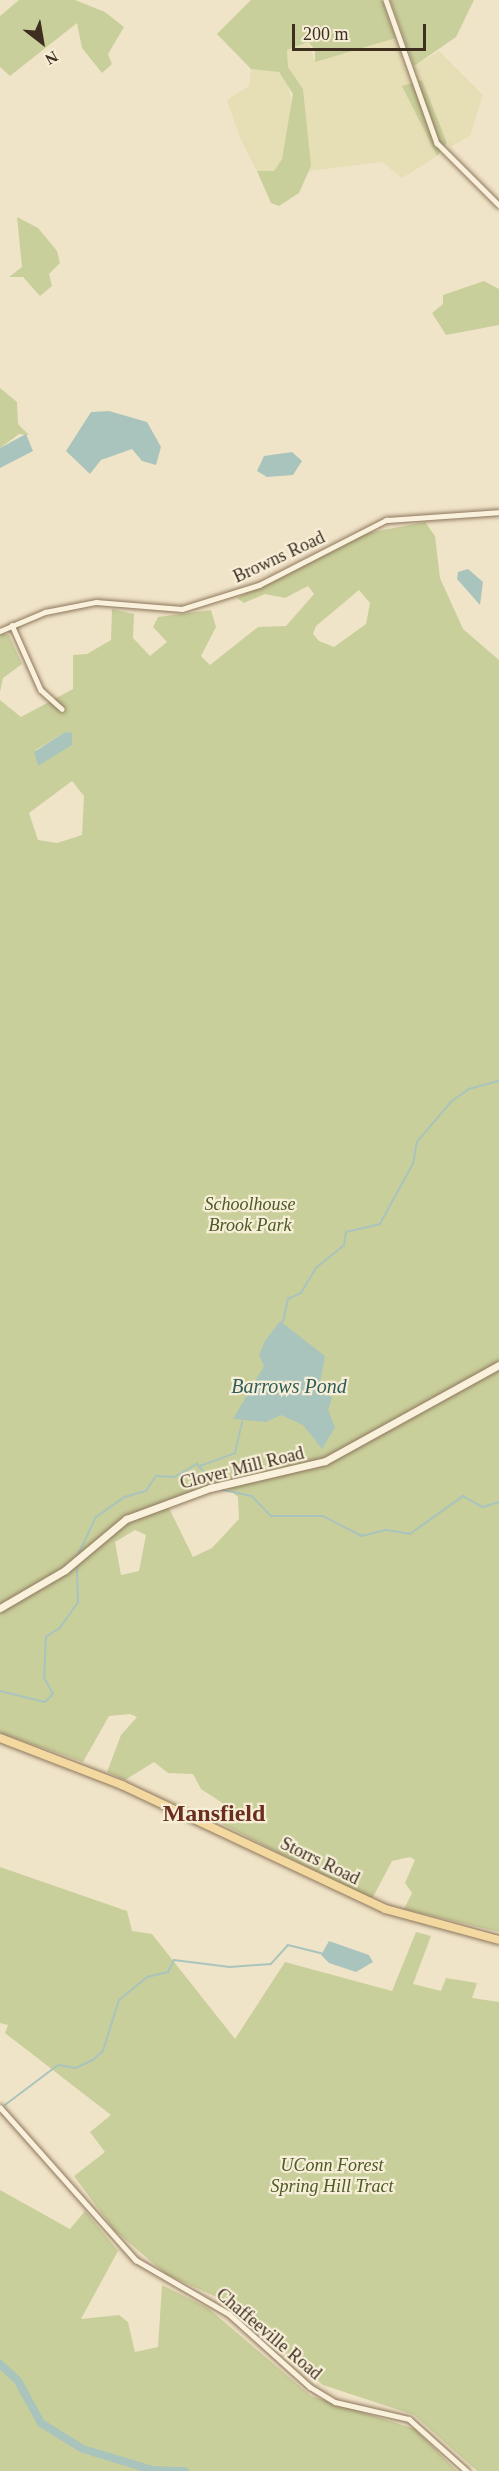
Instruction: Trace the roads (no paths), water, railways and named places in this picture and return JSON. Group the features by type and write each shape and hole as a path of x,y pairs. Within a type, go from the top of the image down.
{"main road":[{"name":"Storrs Road","path":"0,1737 122,1785 385,1909 499,1940"}],"street":[{"path":"386,0 437,143 499,205"},
{"name":"Browns Road","path":"0,631 12,625 96,602 182,609 259,585 386,520 499,512"},
{"path":"12,625 41,690 62,709"},
{"name":"Clover Mill Road","path":"0,1608 76,1561 126,1519 210,1488 325,1461 499,1365"},
{"name":"Chaffeeville Road","path":"0,2107 136,2260 229,2314 310,2388 335,2402 409,2419 467,2471"}],"water":[{"path":"109,411 147,422 161,447 156,465 142,461 132,449 101,460 90,474 66,451 91,412"},
{"path":"26,434 33,451 0,468 0,448"},
{"path":"292,452 302,461 293,475 267,477 257,471 264,456"},
{"path":"468,569 483,582 480,605 457,579 458,572"},
{"path":"65,732 72,733 72,745 38,766 34,752"},
{"name":"Barrows Pond","path":"280,1321 325,1356 320,1383 332,1398 328,1410 335,1427 322,1449 303,1425 281,1415 266,1422 233,1419 264,1366 259,1355 265,1341"},
{"path":"329,1941 369,1955 373,1962 356,1972 329,1963 321,1955"}],"waterway":[{"path":"283,1322 288,1299 301,1293 316,1268 344,1245 346,1232 380,1224 413,1164 417,1142 452,1101 469,1089 499,1081"},
{"path":"200,1466 235,1453 242,1422"},
{"path":"77,1557 96,1517 125,1497 146,1491 156,1476 175,1477 197,1464 215,1483"},
{"path":"219,1489 252,1496 271,1516 323,1516 362,1536 386,1530 410,1534 463,1496 483,1507 499,1502"},
{"path":"0,1691 45,1702 53,1694 44,1678 46,1637 60,1628 78,1602 77,1564"},
{"path":"5,2105 58,2065 76,2068 93,2060 103,2051 119,2000 147,1977 168,1972 174,1960 230,1967 271,1964 288,1945 321,1953"},
{"path":"0,2364 18,2381 41,2423 83,2449 152,2470 185,2471"}],"district":[{"name":"Mansfield","path":"214,1814"}],"park label":[{"name":"Schoolhouse Brook Park","path":"250,1215"},
{"name":"UConn Forest Spring Hill Tract","path":"332,2176"}]}
